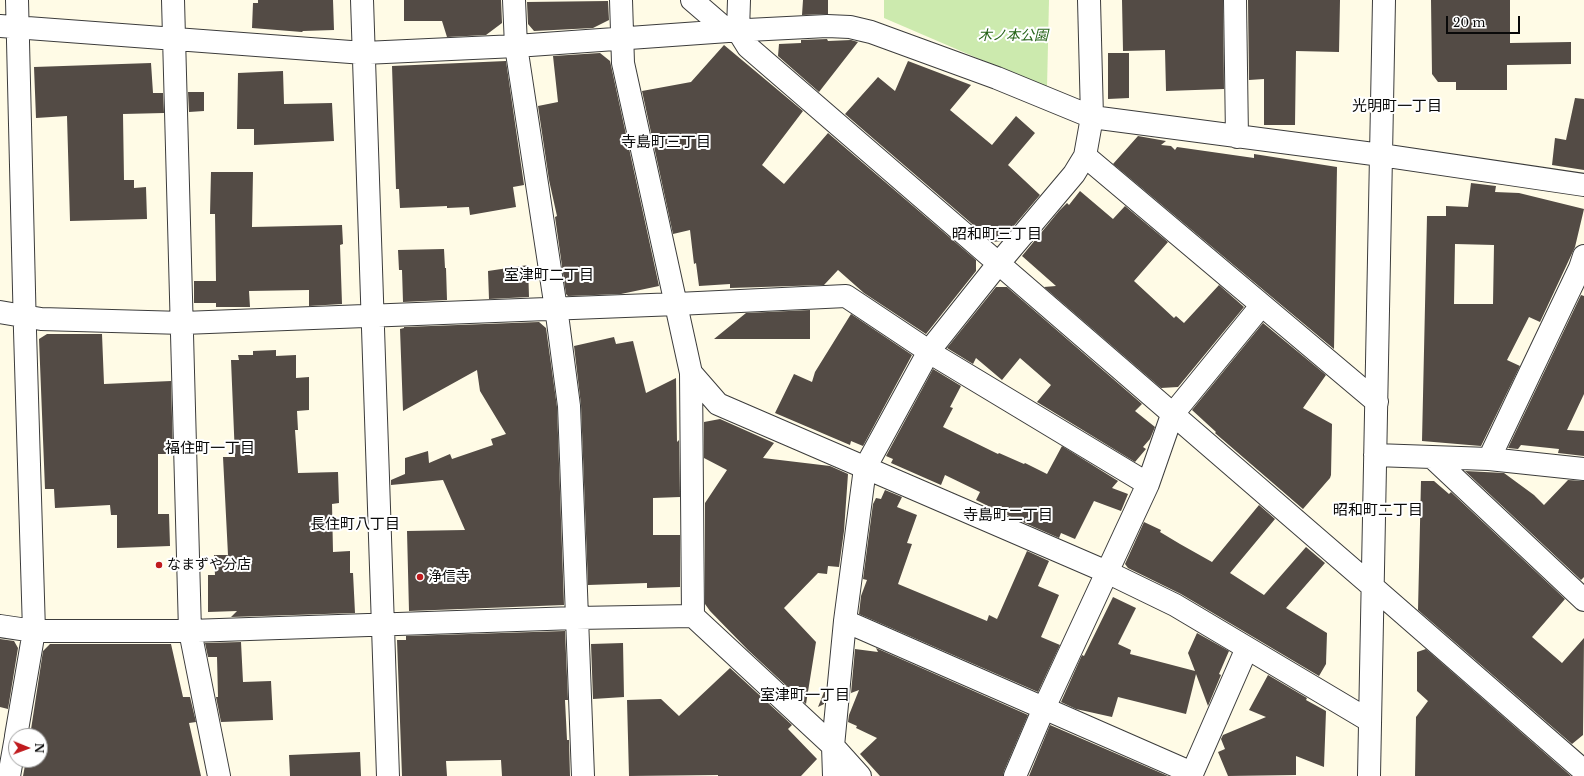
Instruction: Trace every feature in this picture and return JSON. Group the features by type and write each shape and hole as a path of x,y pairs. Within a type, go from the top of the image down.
{"street":[{"path":"17,0 9,27 25,316 34,631 18,728"},
{"path":"173,0 183,323 190,631 219,776"},
{"path":"362,0 388,776"},
{"path":"514,0 516,46 556,309 569,406 582,776"},
{"path":"621,0 623,63 691,373 693,616"},
{"path":"692,0 733,31 748,47 1584,771"},
{"path":"733,31 739,0"},
{"path":"834,776 833,746 845,622 865,468 929,351 999,263 1074,174 1084,156 1092,117 1089,0"},
{"path":"1235,0 1237,137"},
{"path":"1369,776 1384,0"},
{"path":"9,27 364,53 516,46 733,31 827,26 850,27 871,32 997,78 1092,117 1381,155 1584,185"},
{"path":"1084,156 1260,306 1377,402"},
{"path":"1490,459 1580,268 1584,256"},
{"path":"0,312 41,319 183,323 846,296 929,351 1148,484"},
{"path":"1015,776 1044,708 1148,484 1172,414 1260,306"},
{"path":"691,373 718,404 1107,572 1175,604 1370,721"},
{"path":"1375,456 1490,459 1584,469"},
{"path":"1433,458 1584,600"},
{"path":"0,626 34,631 190,631 576,618 693,616 833,746 860,776"},
{"path":"845,622 1044,708 1191,775 1247,648"}],"green space":[{"name":"木ノ本公園","path":"884,0 1049,0 1047,88 884,18"}],"building":[{"path":"258,0 333,0 334,30 302,32 252,28 253,3 258,3"},
{"path":"404,0 501,0 502,23 486,35 447,37 442,21 404,21"},
{"path":"803,0 828,0 828,14 802,15"},
{"path":"1122,0 1223,0 1224,89 1166,91 1165,50 1123,51"},
{"path":"1248,0 1340,0 1339,52 1296,51 1295,125 1264,125 1264,79 1249,80"},
{"path":"1431,0 1510,0 1510,43 1571,42 1571,64 1507,65 1507,90 1456,90 1456,82 1438,82 1432,74"},
{"path":"608,1 609,20 593,28 534,31 528,24 527,2"},
{"path":"827,39 828,41 851,40 858,42 819,92 778,56 779,44 801,43 801,40"},
{"path":"724,45 803,111 762,165 784,184 828,133 976,260 976,271 926,334 864,293 838,270 824,285 730,288 730,284 699,286 696,263 694,264 690,230 673,234 642,91 691,82"},
{"path":"600,53 610,61 659,286 621,294 568,296 566,294 555,217 557,216 549,180 538,106 558,102 553,56"},
{"path":"1108,53 1129,53 1129,98 1108,99"},
{"path":"506,61 524,185 513,187 516,207 470,215 469,207 447,208 447,206 400,208 399,189 396,189 392,66"},
{"path":"908,61 971,85 950,110 992,145 1016,116 1035,133 1008,165 1040,195 1001,241 993,242 845,114 878,77 895,91"},
{"path":"151,63 153,93 163,93 164,113 123,114 124,180 134,180 134,188 146,187 147,219 70,221 67,116 36,118 34,67"},
{"path":"283,71 284,104 332,103 334,141 254,145 254,129 237,129 238,73"},
{"path":"188,92 204,92 204,111 189,112"},
{"path":"1575,98 1584,99 1584,170 1552,165 1555,138 1566,140"},
{"path":"1138,136 1166,141 1161,145 1171,146 1175,150 1177,147 1254,158 1254,154 1337,167 1334,349 1113,164"},
{"path":"211,172 253,172 252,227 342,225 343,244 340,245 342,304 309,306 309,290 249,291 250,307 216,307 216,303 194,303 194,281 216,281 215,214 210,214"},
{"path":"1471,183 1496,186 1495,192 1519,193 1584,209 1575,247 1540,322 1529,317 1507,360 1520,366 1481,446 1422,441 1427,216 1446,216 1446,206 1468,207","holes":["1455,244 1494,245 1493,304 1454,304"]},
{"path":"1080,191 1113,219 1125,206 1168,242 1134,281 1174,318 1176,316 1184,323 1219,285 1244,307 1178,387 1161,388 1044,287 1056,286 1022,256 1059,211 1067,203 1069,205"},
{"path":"444,249 447,300 403,302 402,270 399,270 398,250"},
{"path":"528,265 529,297 489,299 488,271"},
{"path":"996,287 1007,287 1142,404 1135,411 1155,427 1150,439 1143,447 1146,449 1135,462 1037,402 1051,385 1020,358 1002,380 976,358 973,364 947,348"},
{"path":"1581,295 1584,296 1584,394 1567,430 1584,431 1584,456 1558,453 1559,449 1521,445 1518,449 1508,448"},
{"path":"810,310 810,339 714,339 746,313"},
{"path":"851,314 912,355 863,446 851,441 850,445 775,413 794,374 812,382 815,372"},
{"path":"539,322 546,328 557,407 564,605 409,611 407,531 465,530 443,480 391,485 391,480 405,474 405,458 428,451 429,463 450,454 452,459 493,445 491,439 506,434 480,391 477,370 403,411 400,329 404,327"},
{"path":"1263,323 1326,375 1303,408 1332,424 1331,475 1303,509 1215,433 1216,432 1192,410"},
{"path":"47,334 102,334 104,384 171,381 173,454 158,454 158,514 169,514 170,546 117,548 117,515 111,515 110,505 55,508 54,489 45,489 39,339"},
{"path":"614,337 616,344 633,341 646,393 676,378 680,497 653,498 653,535 680,535 680,587 647,588 647,583 588,585 581,405 574,346"},
{"path":"276,350 276,356 296,355 296,378 309,377 309,410 297,411 298,430 295,430 298,473 338,472 339,503 332,504 333,552 350,551 350,573 353,573 355,613 231,617 237,611 208,612 208,575 215,575 214,555 228,555 223,457 235,457 231,360 239,360 238,355 253,355 253,351"},
{"path":"933,369 961,386 950,407 953,408 943,427 998,454 999,453 1024,464 1025,463 1047,474 1062,446 1118,481 1112,488 1128,494 1121,511 1094,501 1075,539 1061,533 1059,538 976,500 980,492 945,475 941,485 891,463 893,459 886,456"},
{"path":"720,419 774,443 763,458 830,466 848,474 844,531 839,567 828,566 827,574 818,573 784,608 816,642 806,704 748,650 705,604 705,503 727,470 704,458 704,422"},
{"path":"1465,471 1504,473 1534,495 1544,505 1568,480 1584,481 1584,577 1581,580"},
{"path":"1421,481 1434,481 1449,494 1451,492 1565,599 1532,637 1562,663 1584,638 1583,735 1572,744 1418,610"},
{"path":"885,490 902,497 897,507 917,515 907,543 912,544 898,584 987,621 989,615 997,619 1027,551 1049,561 1038,586 1059,595 1041,637 1060,645 1038,692 859,614 861,596 867,580 863,579 873,504 876,498 881,499"},
{"path":"1259,505 1275,519 1230,573 1264,595 1306,547 1325,563 1286,608 1327,633 1326,664 1319,676 1181,594 1128,568 1125,564 1144,522 1161,530 1160,532 1212,562"},
{"path":"1113,597 1136,608 1118,644 1131,650 1130,654 1195,671 1188,653 1197,633 1229,651 1208,706 1196,674 1186,714 1118,697 1112,717 1076,709 1061,702 1082,655 1084,656"},
{"path":"565,631 568,700 565,700 567,740 569,740 570,776 502,776 501,760 446,761 447,776 402,776 397,640 406,640 406,636"},
{"path":"0,639 14,641 18,648 8,709 0,707"},
{"path":"241,642 243,682 271,681 273,720 221,722 216,697 218,697 217,657 208,657 205,643"},
{"path":"623,643 624,697 593,699 591,644"},
{"path":"50,644 171,644 183,697 190,697 196,722 189,723 201,776 23,776 24,768 48,768 48,728 31,728 43,651"},
{"path":"876,648 1028,715 1003,776 880,776 860,754 877,738 856,728 857,726 848,722 849,715 859,690 851,693 855,649 878,652"},
{"path":"1426,649 1571,776 1415,776 1416,717 1428,701 1417,691 1417,652"},
{"path":"730,668 792,725 788,729 817,759 801,776 629,776 627,700 661,699 679,716"},
{"path":"1268,675 1307,698 1306,700 1326,711 1324,767 1296,756 1296,775 1228,776 1218,752 1225,749 1221,739 1223,735 1266,717 1249,710"},
{"path":"826,687 824,704 818,707"},
{"path":"1050,725 1168,776 1029,776"},
{"path":"360,752 361,776 290,776 289,755"}],"place":[{"name":"なまずや分店","path":"159,565"},
{"name":"浄信寺","path":"420,577"}],"district":[{"name":"光明町一丁目","path":"1397,107"},
{"name":"寺島町三丁目","path":"666,143"},
{"name":"昭和町三丁目","path":"997,235"},
{"name":"室津町二丁目","path":"549,276"},
{"name":"福住町一丁目","path":"210,449"},
{"name":"昭和町二丁目","path":"1378,511"},
{"name":"寺島町二丁目","path":"1008,516"},
{"name":"長住町八丁目","path":"355,525"},
{"name":"室津町一丁目","path":"805,696"}]}
